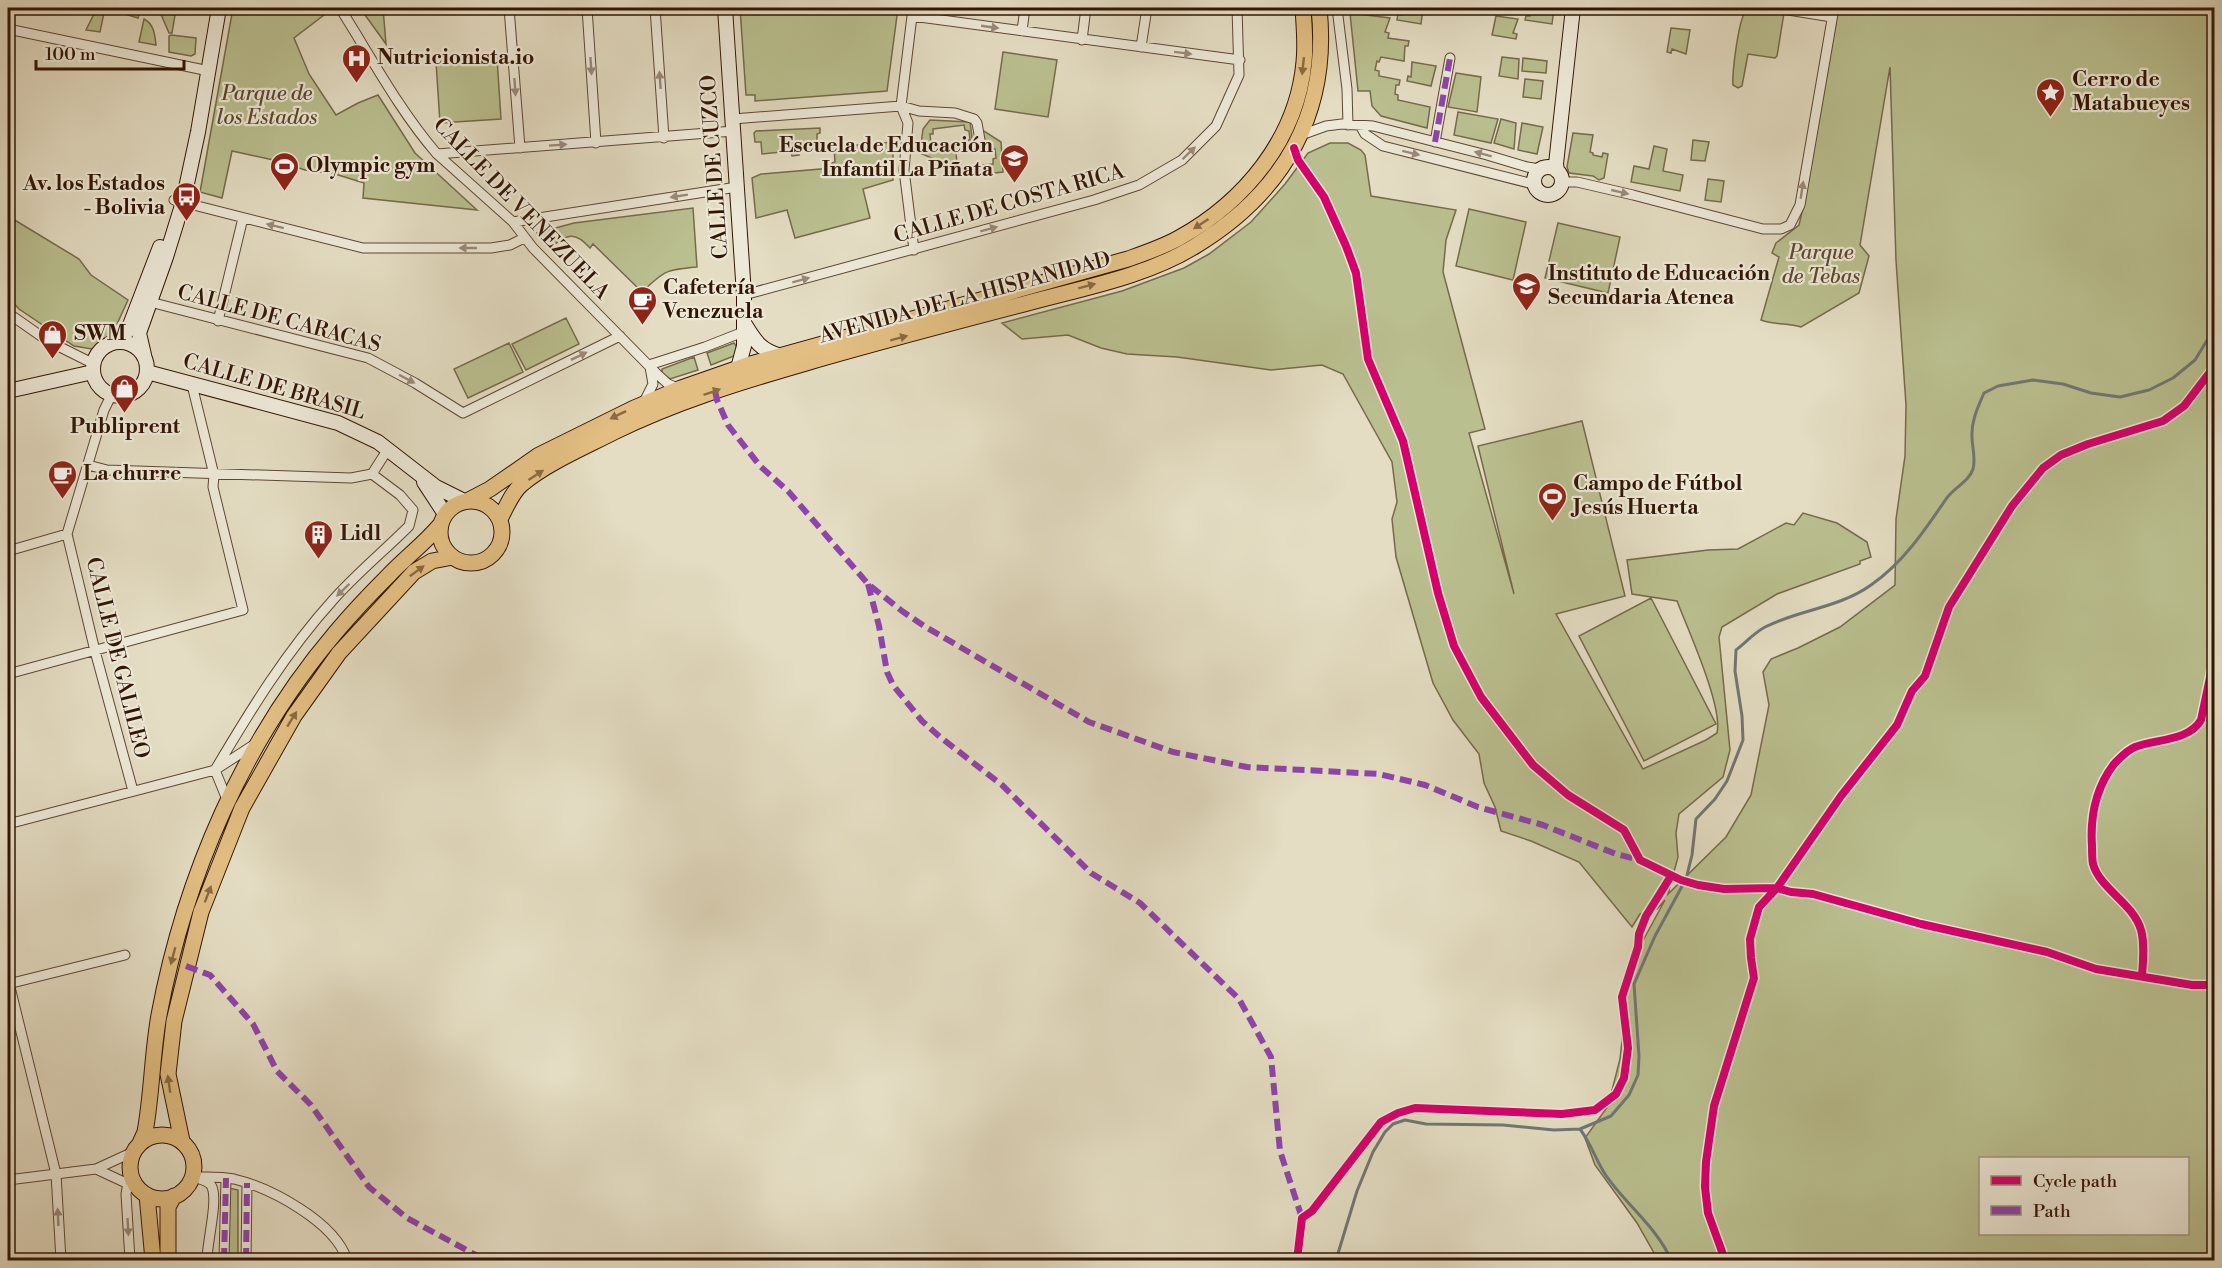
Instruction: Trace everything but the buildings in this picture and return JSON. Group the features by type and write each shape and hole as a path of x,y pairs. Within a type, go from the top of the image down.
{"main road":[{"name":"AVENIDA DE LA HISPANIDAD","path":"467,500 490,489 539,455 642,404 681,388 738,368 1128,259 1177,239 1206,222 1247,186 1270,158 1288,126 1300,88 1304,62 1303,8"},
{"name":"AVENIDA DE LA HISPANIDAD","path":"500,519 521,484 586,446 668,407 748,380 1134,273 1166,261 1195,246 1240,214 1281,170 1301,135 1312,109 1316,91 1321,49 1319,8"},
{"path":"153,1260 134,1187 137,1148 145,1132 159,1017 171,961 201,863 228,802 259,741 284,701 336,632 388,575 453,506 467,500 488,505 500,519 501,539 491,556 482,561 462,562 453,557 442,543 442,520"},
{"path":"134,1187 165,1198 174,1196 185,1189 192,1177 194,1164 190,1152 182,1141 168,1074 174,1021 201,912 242,808 294,716 339,653 414,572 432,561 453,557"},
{"path":"137,1148 153,1136 168,1135 182,1141"},
{"path":"168,1260 168,1207 174,1196"}],"street":[{"path":"205,71 213,8"},
{"path":"144,355 138,348 121,342 106,345 96,357 94,368 100,386 112,394 128,395 135,392 145,380 147,372 144,355 139,333 166,257 219,8"},
{"name":"CALLE DE VENEZUELA","path":"340,8 427,143 513,222 524,238 668,384 681,388"},
{"path":"509,8 520,148"},
{"path":"587,8 596,143"},
{"path":"655,8 664,138"},
{"name":"CALLE DE CUZCO","path":"726,8 744,295 744,346 738,368"},
{"path":"1022,31 1025,8"},
{"path":"1082,40 1086,8"},
{"path":"1141,47 1147,8"},
{"name":"CALLE DE COSTA RICA","path":"744,295 1094,201 1139,185 1182,160 1216,126 1239,75 1237,8"},
{"path":"1337,8 1347,89 1348,125"},
{"path":"1361,127 1365,134 1383,146 1533,184 1540,194 1550,196 1559,190 1551,172 1550,159 1564,8"},
{"path":"1533,184 1535,175 1551,172 1556,164 1573,8"},
{"path":"1301,135 1326,126 1373,126 1551,172 1577,182 1770,230 1790,225 1800,205 1833,12 1776,8"},
{"path":"914,250 904,170 908,123 901,106 913,12 1082,40 1240,60"},
{"path":"8,29 205,71"},
{"path":"1435,142 1450,58"},
{"path":"437,154 664,138 733,125 901,106 919,111 955,113 974,119 980,140"},
{"path":"513,222 737,187"},
{"path":"178,201 363,248 490,248 510,245 524,238"},
{"path":"121,342 130,325 178,201"},
{"path":"218,321 243,218"},
{"name":"CALLE DE CARACAS","path":"150,303 368,358 415,383 463,413 620,336"},
{"path":"8,314 94,368"},
{"path":"642,404 653,384 649,365 705,347 744,328 767,352 781,356"},
{"path":"8,391 94,368"},
{"name":"CALLE DE BRASIL","path":"147,372 338,423 366,435 436,487 467,500"},
{"path":"8,674 243,610 213,487 214,475 192,385"},
{"name":"CALLE DE GALILEO","path":"112,394 104,410 67,534 95,651 133,791"},
{"path":"88,465 107,470 351,478 372,474 388,450"},
{"name":"CALLE DE BRASIL","path":"415,470 432,492 442,520"},
{"path":"215,770 254,704 293,648 334,599 409,526 412,510 400,495 372,474"},
{"name":"CALLE DE GALILEO","path":"8,551 67,534"},
{"path":"8,824 215,770 259,741"},
{"path":"215,770 228,802"},
{"path":"61,1260 56,1174 8,983 125,955"},
{"path":"8,1180 96,1169 137,1148"},
{"path":"96,1169 134,1187 130,1260"},
{"path":"192,1177 226,1178 267,1190 299,1207 322,1225 345,1258"},
{"path":"192,1177 207,1181 212,1187 214,1204 207,1260"},
{"path":"224,1260 226,1178"},
{"path":"246,1260 247,1183"}],"green space":[{"path":"97,8 105,8 100,32 86,30"},
{"path":"105,8 129,8 139,15 138,18"},
{"name":"Parque de los Estados","path":"233,8 321,8 324,15 294,38 309,74 336,115 378,95 415,153 477,210 363,198 364,183 335,174 305,170 278,161 232,151 222,198 200,192"},
{"path":"360,8 383,8 386,44"},
{"path":"740,8 898,8 887,91 755,101 755,95 746,95"},
{"path":"1403,8 1423,8 1421,24 1397,20 1398,14 1402,15"},
{"path":"1531,8 1554,8 1552,24 1525,20 1526,16 1530,16"},
{"path":"1751,8 1784,13 1777,56 1775,58 1748,54 1742,86 1738,88 1733,85 1734,60 1744,13"},
{"name":"Parque de Tebas","path":"1837,8 2214,8 2214,1260 1658,1260 1637,1223 1595,1165 1585,1138 1608,1106 1620,1059 1630,968 1665,900 1657,909 1640,914 1632,927 1579,862 1501,831 1495,807 1484,783 1479,754 1453,720 1433,683 1396,557 1392,519 1397,502 1392,462 1343,374 1322,365 1271,370 1177,357 1127,354 1101,348 1068,335 1022,339 1002,323 1122,291 1184,268 1209,254 1251,222 1285,184 1308,153 1330,143 1348,143 1365,155 1371,196 1456,210 1446,240 1443,272 1485,429 1469,433 1514,594 1478,446 1582,421 1625,596 1556,614 1643,769 1717,733 1717,721 1710,687 1677,601 1632,594 1627,560 1708,550 1738,549 1786,523 1794,525 1803,513 1837,523 1867,542 1871,557 1860,561 1860,564 1777,594 1722,627 1719,637 1730,750 1723,777 1679,814 1676,833 1678,857 1668,894 1726,837 1751,795 1769,705 1763,672 1771,659 1840,627 1895,585 1896,519 1905,456 1906,405 1896,261 1890,67 1860,245 1869,256 1859,293 1801,327 1761,320 1779,257 1772,253 1776,243 1799,225"},
{"path":"160,12 175,15 172,33 169,33"},
{"path":"1350,13 1390,18 1385,32 1389,33 1388,38 1409,41 1408,46 1405,46 1404,61 1381,57 1379,62 1377,61 1375,70 1379,71 1379,76 1400,80 1399,85 1396,85 1395,94 1398,95 1398,100 1430,107 1427,128 1381,116 1372,106 1370,91 1358,91"},
{"path":"1496,16 1518,19 1513,33 1517,34 1516,39 1492,35"},
{"path":"144,19 152,27 156,45 139,42"},
{"path":"1671,28 1690,30 1686,54 1672,49 1671,53 1667,52"},
{"path":"169,36 196,38 195,54 191,56 169,52"},
{"path":"1003,52 1057,60 1048,117 995,109"},
{"path":"1502,57 1519,59 1518,79 1499,76"},
{"path":"497,58 501,119 440,123 436,62"},
{"path":"1523,58 1547,61 1546,73 1522,71"},
{"path":"1412,62 1436,66 1431,86 1407,81 1408,76 1411,77"},
{"path":"1456,73 1481,77 1477,112 1448,107"},
{"path":"1525,79 1543,81 1541,99 1523,97"},
{"path":"1458,112 1498,119 1491,143 1454,135"},
{"path":"1501,119 1516,123 1514,149 1494,143"},
{"path":"930,120 970,122 973,145 967,146 966,140 970,140 969,131 965,130 964,125 933,129 933,134 930,134 931,144 934,143 935,149 959,147 960,152 956,153 957,162 960,162 961,167 993,164 993,159 996,158 995,149 991,149 991,144 982,144 981,132 984,131 1001,142 1003,172 960,177 959,170 920,153 923,129"},
{"path":"1522,123 1543,127 1537,154 1518,150"},
{"path":"820,128 817,143 821,143 821,148 799,150 799,155 792,156 791,151 762,154 761,142 755,142 754,133 756,131"},
{"path":"1573,133 1593,135 1590,152 1593,155 1602,157 1603,153 1608,154 1604,178 1599,180 1593,176 1569,173 1567,167"},
{"path":"1693,140 1709,142 1705,161 1691,160"},
{"path":"893,142 893,180 863,189 870,218 795,238 787,210 756,218 752,178 761,174 832,168 832,163 835,162 834,147"},
{"path":"1654,146 1667,149 1663,171 1683,175 1680,191 1631,182 1634,166 1649,169"},
{"path":"1708,179 1724,181 1721,202 1705,200"},
{"path":"693,208 697,267 666,272 642,292 593,244 590,248 580,239 571,236 551,247 537,233 574,223"},
{"path":"1469,209 1526,222 1513,280 1456,266"},
{"path":"8,216 79,259 91,275 128,300 112,335 92,349 74,346 19,309 8,297"},
{"path":"1558,223 1620,237 1608,293 1545,278"},
{"path":"566,318 579,344 526,370 512,344"},
{"path":"509,343 523,372 468,398 454,369"},
{"path":"734,343 739,354 711,365 707,353"},
{"path":"694,357 698,370 670,379 662,374 662,369"},
{"path":"1651,598 1716,724 1644,761 1579,636"},
{"path":"224,1187 238,1190 238,1260 224,1260"}],"waterway":[{"path":"1336,1260 1357,1191 1373,1152 1385,1132 1393,1124 1405,1120 1426,1124 1503,1125 1554,1130 1580,1129 1611,1116 1629,1095 1638,1075 1639,1056 1634,984 1655,936 1686,879 1692,855 1696,819 1715,799 1727,781 1743,740 1735,671 1736,650 1765,627 1859,593 1893,567 1921,534 1949,495 1971,474 1974,461 1973,425 1984,393 1998,386 2033,380 2063,384 2091,393 2120,397 2149,390 2173,378 2195,360 2214,329"},
{"path":"1580,1129 1605,1174 1658,1237 1671,1260"}],"marked path":[{"path":"1435,142 1450,58"},
{"path":"715,391 728,425 760,466 788,491 868,584 924,626 1089,722 1173,752 1247,767 1379,774 1425,785 1478,807 1543,825 1616,854 1640,860"},
{"path":"868,584 879,626 887,672 893,685 922,721 1002,785 1091,873 1140,903 1239,999 1271,1057 1280,1151 1302,1218 1301,1223"},
{"path":"186,966 210,975 253,1024 277,1071 311,1105 369,1187 407,1218 485,1260"},
{"path":"224,1260 226,1178"},
{"path":"246,1260 247,1183"}],"cycle path":[{"path":"1294,148 1298,160 1324,197 1356,273 1368,359 1403,441 1438,593 1454,646 1481,697 1533,765 1568,795 1624,830 1640,860 1681,880 1724,889 1777,888 1813,894 1921,924 2047,952 2096,969 2192,985 2214,985"},
{"path":"1725,1260 1708,1213 1705,1187 1706,1162 1714,1106 1754,978 1750,939 1759,907 1777,888 1841,796 1897,725 1912,691 1925,676 1949,607 2012,506 2043,468 2061,455 2088,444 2163,421 2184,406 2214,367"},
{"path":"2142,976 2143,941 2137,920 2102,881 2093,864 2092,824 2095,803 2108,773 2126,752 2143,744 2180,736 2196,727 2201,720 2214,667"},
{"path":"1297,1260 1302,1218 1312,1211 1381,1122 1398,1113 1415,1108 1562,1114 1595,1110 1616,1094 1624,1078 1628,1048 1622,997 1646,916 1671,876"}],"place":[{"name":"Nutricionista.io","path":"356,84"},
{"name":"Cerro de Matabueyes","path":"2051,118"},
{"name":"Escuela de Educación Infantil La Piñata","path":"1014,184"},
{"name":"Olympic gym","path":"285,192"},
{"name":"Av. los Estados - Bolivia","path":"186,222"},
{"name":"Instituto de Educación Secundaria Atenea","path":"1527,312"},
{"name":"Cafetería Venezuela","path":"642,326"},
{"name":"SWM","path":"53,360"},
{"name":"Publiprent","path":"125,414"},
{"name":"La churre","path":"62,500"},
{"name":"Campo de Fútbol Jesús Huerta","path":"1552,522"},
{"name":"Lidl","path":"319,560"}]}
